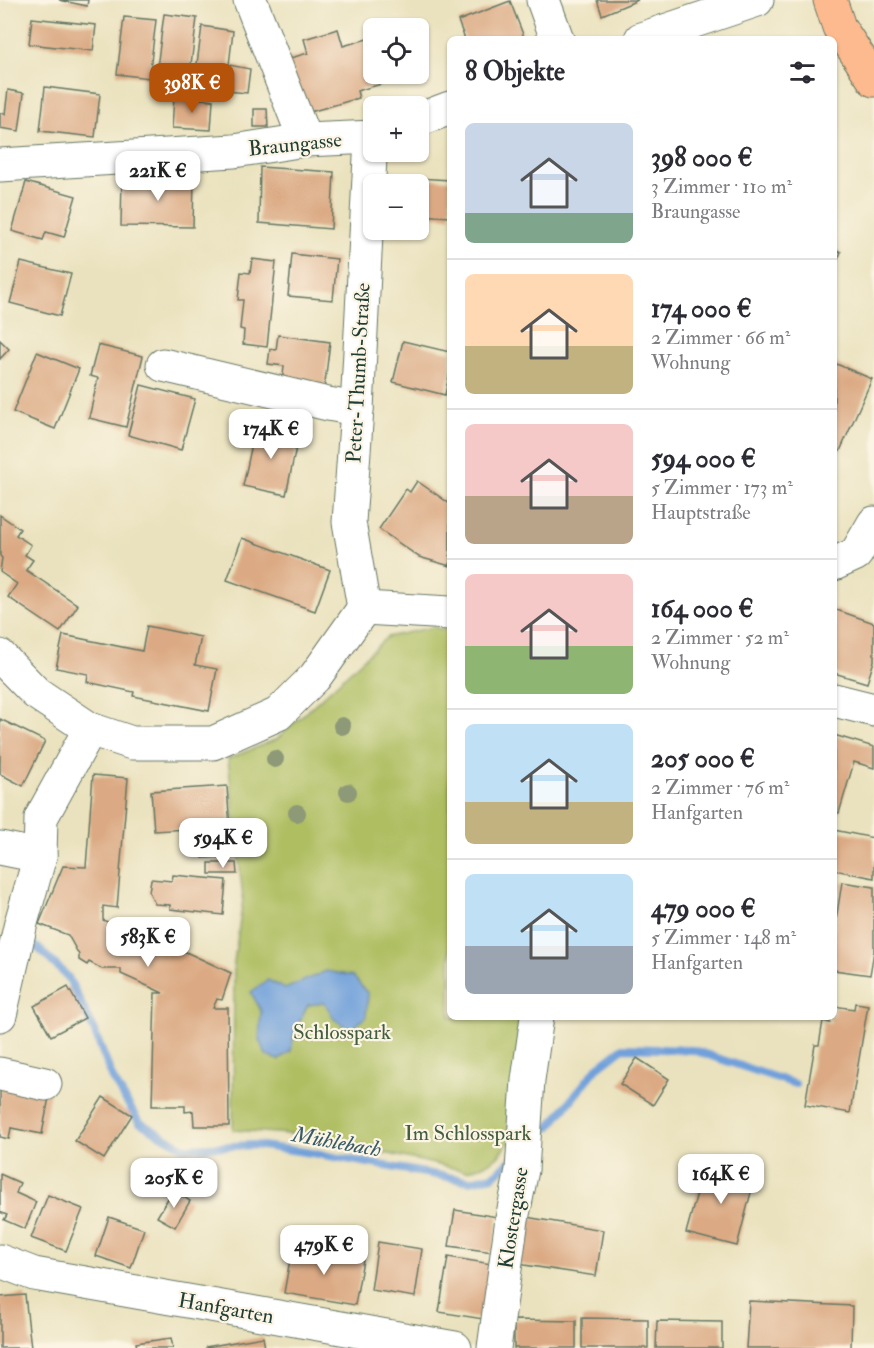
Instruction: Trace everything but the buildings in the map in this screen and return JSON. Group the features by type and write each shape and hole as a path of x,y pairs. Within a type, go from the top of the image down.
{"main road":[{"path":"830,0 839,27 874,80"}],"street":[{"path":"250,0 305,140"},
{"path":"543,0 556,36"},
{"path":"650,36 757,0"},
{"path":"429,116 447,109"},
{"name":"Braungasse","path":"0,165 234,151 305,140 363,137"},
{"name":"Peter-Thumb-Straße","path":"364,608 349,522 371,162"},
{"path":"163,364 357,409"},
{"path":"837,563 856,554 874,523"},
{"path":"0,656 36,693 90,729 132,743 213,742 278,714 315,677 364,608 447,613"},
{"path":"837,701 874,710"},
{"path":"0,1015 17,939 40,856 41,818 90,729"},
{"path":"0,848 40,856"},
{"name":"Klostergasse","path":"494,1348 512,1219 522,1170 528,1080 537,1020"},
{"path":"0,1074 45,1084"},
{"name":"Hanfgarten","path":"0,1261 34,1274 455,1348"}],"green space":[{"name":"Schlosspark","path":"433,627 447,630 447,1020 529,1020 512,1137 503,1151 493,1160 466,1171 304,1135 233,1130 234,962 243,899 228,759 277,739 387,637"}],"water":[{"path":"326,971 353,976 368,994 366,1017 350,1030 334,1019 325,1003 308,1005 295,1030 291,1051 278,1060 266,1055 259,1040 261,1011 251,992 268,980 285,989"}],"waterway":[{"name":"Mühlebach","path":"25,942 38,948 68,977 93,1028 113,1079 139,1122 184,1148 255,1145 470,1181 493,1176 514,1158"},
{"name":"Mühlebach","path":"533,1141 551,1125 597,1068 623,1048 693,1050 795,1084"}],"park label":[{"name":"Im Schlosspark","path":"468,1133"}]}
